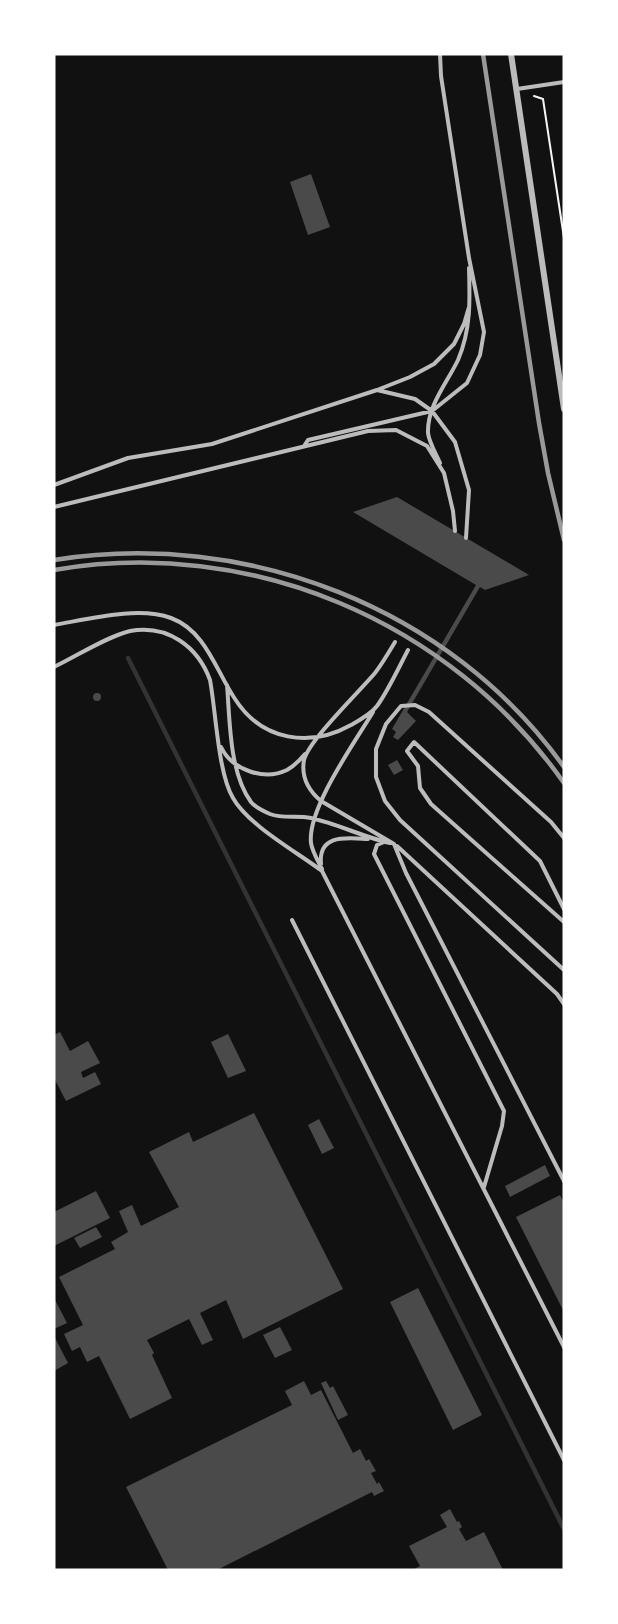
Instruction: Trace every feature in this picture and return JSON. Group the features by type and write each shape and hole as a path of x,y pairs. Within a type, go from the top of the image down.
{"street":[{"path":"511,54 564,409"}],"lane":[{"path":"304,446 308,440 432,411 467,383 480,355 484,332 469,258 441,75 440,54"},
{"path":"516,89 564,82"},
{"path":"455,531 444,473 428,434 432,411 458,360 469,321 469,258"},
{"path":"54,485 128,458 212,444 410,377 434,364 454,344 469,307"},
{"path":"376,390 416,399 432,411 455,442 469,490 466,537"},
{"path":"54,507 368,430 396,430 427,446 444,473"},
{"path":"54,625 146,612 171,618 188,627 204,645 234,699 243,710 262,726 294,738 317,738 339,732 366,716 377,706"},
{"path":"54,667 129,632 143,630 175,637 188,645 205,666 210,680 228,789 239,808 322,871"},
{"path":"219,744 228,758 257,773 267,775 277,773 297,763 376,672 395,642"},
{"path":"408,650 321,801 313,818 311,845 322,871 564,1347"},
{"path":"227,685 236,764 243,788 252,804 273,815 313,818 372,839 394,844"},
{"path":"564,838 551,822 429,712 415,705 401,706 386,724 376,748 376,777 385,801 400,820 564,970"},
{"path":"564,909 540,861 414,742 407,751 418,766 420,788 431,804 564,922"},
{"path":"307,753 304,772 311,793 394,844 557,994 564,1004"},
{"path":"322,871 321,856 332,840 345,837 372,839"},
{"path":"384,842 376,845 374,854 504,1111 502,1126 483,1187"},
{"path":"394,844 406,873 564,1181"},
{"path":"292,920 564,1460"}],"path":[{"path":"534,95 543,99 564,238"}],"building":[{"path":"311,174 330,227 308,235 290,182"},
{"path":"397,497 529,575 485,590 480,587 407,712 416,721 398,740 393,737 396,732 392,729 476,585 353,512"},
{"path":"97,693 101,697 97,701 93,697"},
{"path":"397,760 403,770 394,775 388,765"},
{"path":"60,1032 70,1051 88,1041 100,1063 81,1072 83,1078 95,1072 101,1084 66,1101 54,1078 54,1035"},
{"path":"228,1034 246,1071 228,1078 211,1042"},
{"path":"254,1113 343,1289 243,1339 226,1300 200,1313 213,1340 202,1345 189,1319 147,1340 172,1398 130,1419 99,1356 87,1362 80,1347 72,1351 64,1334 83,1325 59,1277 115,1249 111,1242 128,1232 119,1211 132,1205 141,1226 179,1207 149,1152 189,1132 193,1142"},
{"path":"319,1119 334,1148 322,1154 308,1125"},
{"path":"545,1165 550,1176 510,1197 505,1186"},
{"path":"96,1191 110,1218 54,1246 54,1212"},
{"path":"560,1195 564,1203 564,1312 516,1217"},
{"path":"96,1227 102,1237 80,1248 74,1238"},
{"path":"418,1288 482,1415 453,1430 390,1302"},
{"path":"54,1298 67,1323 54,1329"},
{"path":"280,1327 292,1350 275,1358 263,1335"},
{"path":"54,1336 68,1363 54,1371"},
{"path":"304,1381 311,1395 321,1390 353,1453 360,1449 366,1461 369,1459 376,1471 371,1473 384,1491 374,1496 372,1492 217,1570 168,1570 126,1487 292,1405 285,1391"},
{"path":"326,1381 330,1388 333,1386 348,1415 338,1420 321,1383"},
{"path":"450,1509 462,1527 459,1529 466,1541 484,1532 503,1570 412,1570 420,1566 409,1546 447,1527 440,1515"}],"waterway":[{"path":"128,658 564,1529"}],"railway":[{"path":"483,54 539,423 564,540"},
{"path":"54,560 126,553 199,557 270,570 338,592 403,623 463,663 517,711 564,767"},
{"path":"54,570 128,563 200,566 271,580 340,603 404,635 464,677 517,726 564,783"}]}
